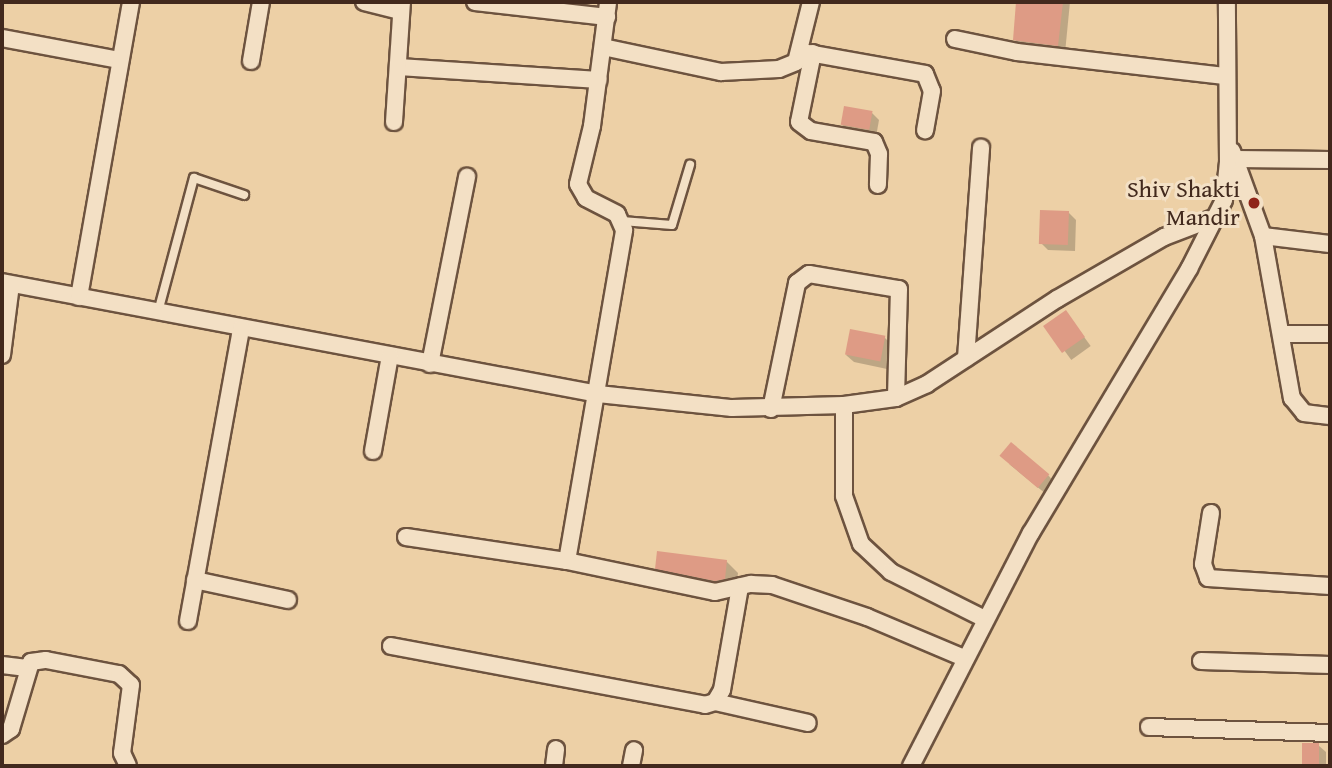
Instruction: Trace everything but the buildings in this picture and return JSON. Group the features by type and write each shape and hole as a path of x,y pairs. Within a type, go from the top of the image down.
{"street":[{"path":"79,297 131,2"},
{"path":"251,61 261,2"},
{"path":"364,2 402,6 394,122"},
{"path":"475,2 608,9 599,80 579,193 622,220 598,394 567,561"},
{"path":"811,2 799,122 811,131 874,142 879,154 878,185"},
{"path":"911,766 985,619 1216,218 1228,182 1225,76 1227,2"},
{"path":"2,38 120,60"},
{"path":"955,39 1017,52 1225,76"},
{"path":"603,47 721,72 789,67 807,52"},
{"path":"807,52 925,74 932,91 925,130"},
{"path":"399,67 599,80"},
{"path":"1227,138 1263,236 1296,408 1330,416"},
{"path":"965,359 981,148"},
{"path":"1236,159 1330,160"},
{"path":"430,364 467,177"},
{"path":"2,355 6,284 598,394 678,405 771,409 844,405 896,398 965,359 1164,237 1216,218"},
{"path":"1263,236 1330,244"},
{"path":"771,409 797,283 809,274 899,289 896,398"},
{"path":"188,621 241,328"},
{"path":"1283,334 1330,334"},
{"path":"373,452 390,356"},
{"path":"844,405 844,496 861,544 891,572 985,619"},
{"path":"1211,513 1203,564 1208,578 1330,586"},
{"path":"406,537 567,561 715,592 772,585 867,617 964,658"},
{"path":"195,580 288,600"},
{"path":"715,702 728,662 740,587"},
{"path":"391,646 692,703 715,702 808,723"},
{"path":"2,735 11,729 27,668 31,662 47,660 127,678 131,694 122,753 128,766"},
{"path":"1201,661 1330,665"},
{"path":"2,665 27,668"},
{"path":"1149,727 1330,733"},
{"path":"554,766 556,748"}],"lane":[{"path":"622,220 672,225 690,166"},
{"path":"158,312 194,178 244,195"}],"place":[{"name":"Shiv Shakti Mandir","path":"1254,203"}]}
